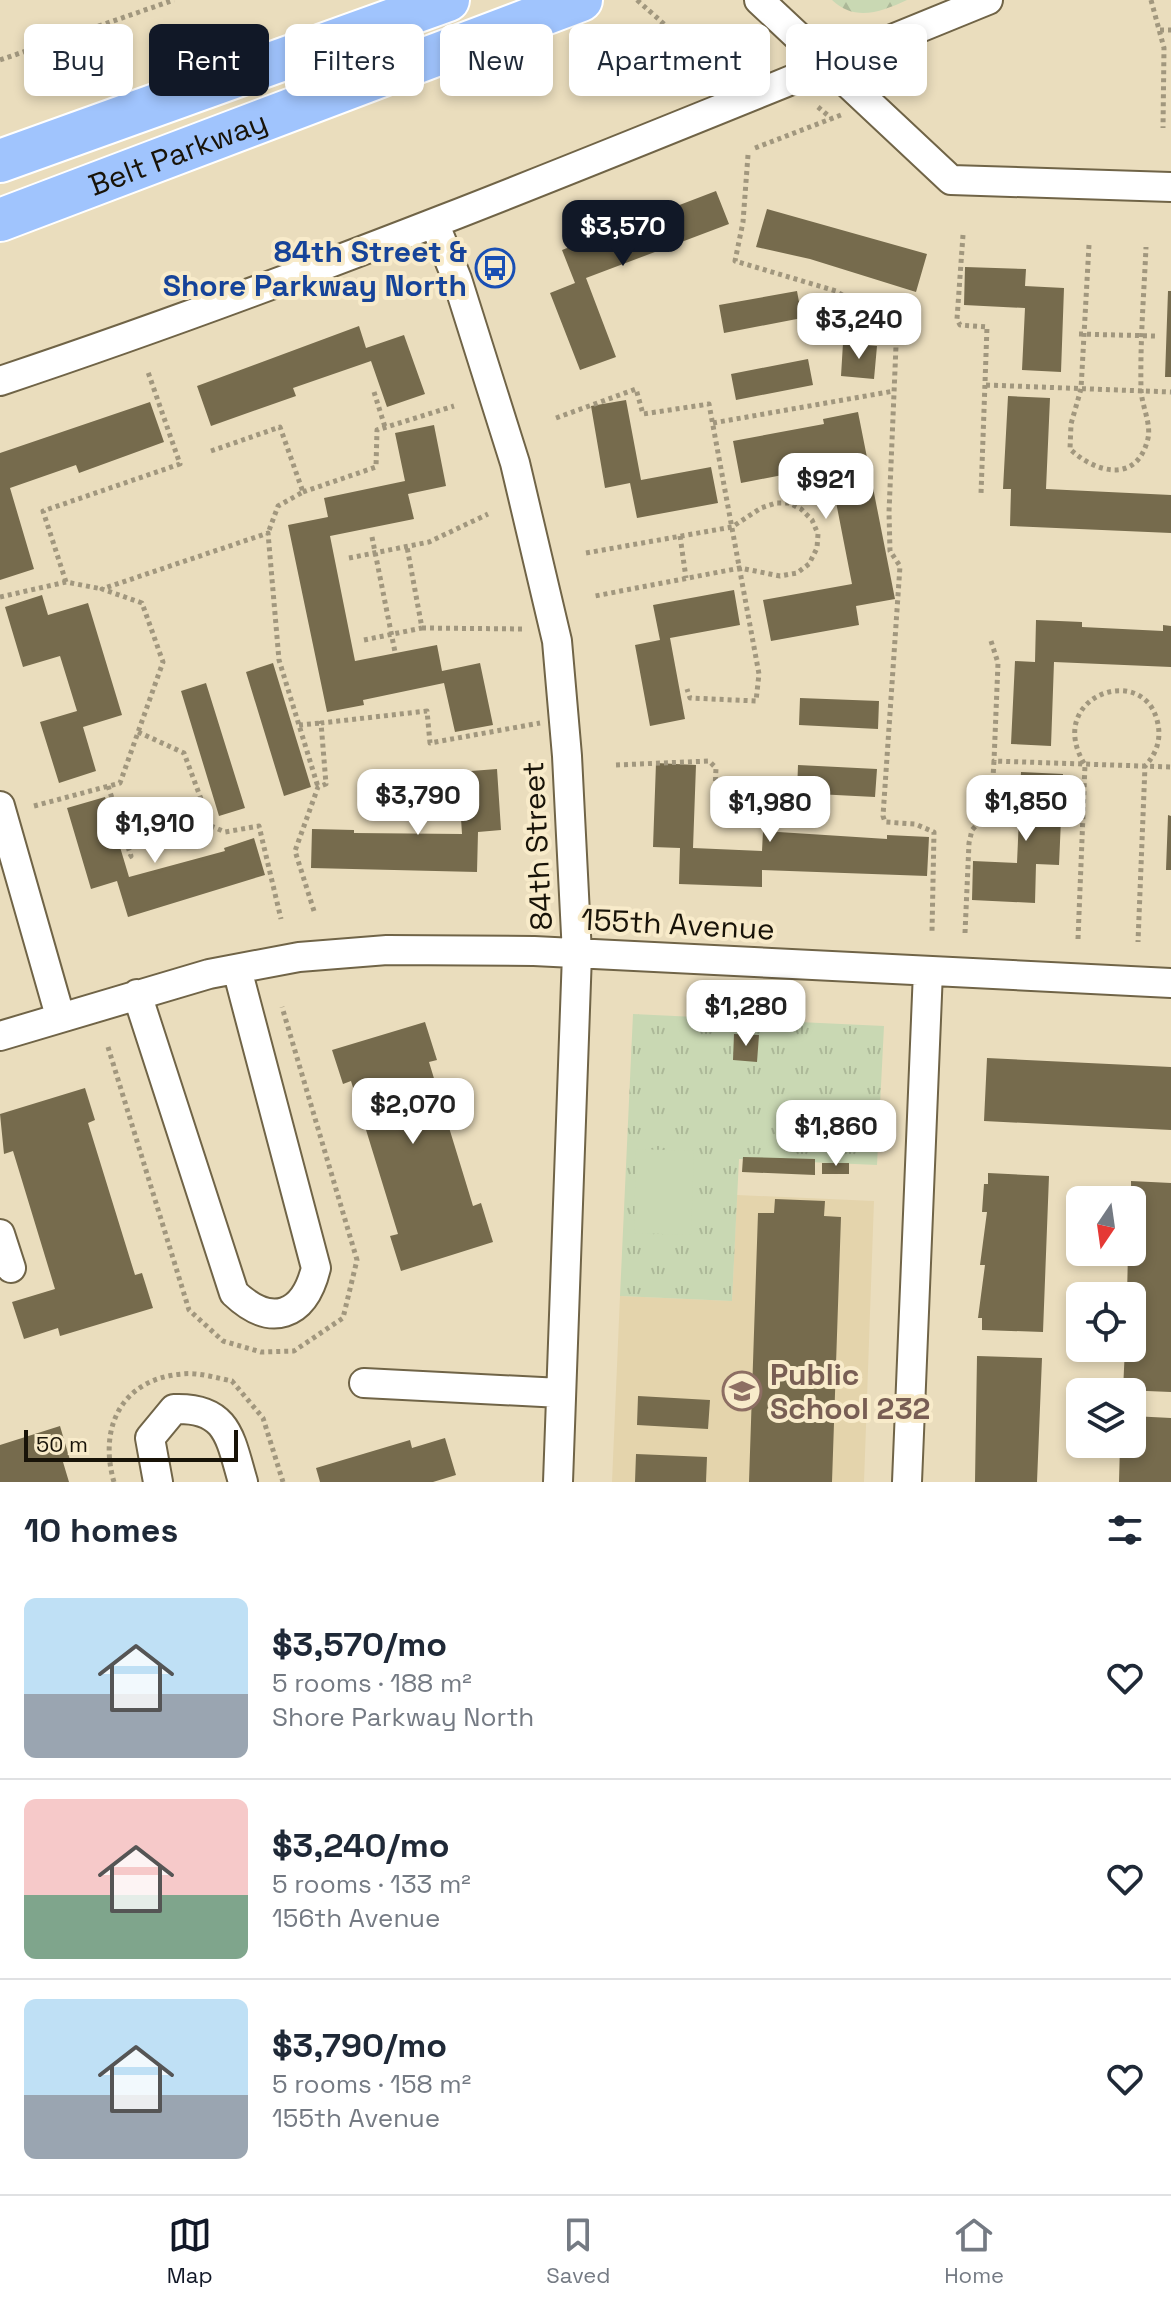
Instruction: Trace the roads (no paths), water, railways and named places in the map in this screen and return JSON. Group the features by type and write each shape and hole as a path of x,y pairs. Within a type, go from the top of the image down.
{"highway":[{"name":"Belt Parkway","path":"0,161 448,0"},
{"name":"Belt Parkway","path":"0,220 578,1"}],"street":[{"path":"759,0 786,24"},
{"path":"927,25 988,0"},
{"path":"0,381 150,331 435,225 786,82"},
{"path":"863,96 951,180 1171,187"},
{"name":"84th Street","path":"435,225 457,279 515,463 557,641 567,756 577,954 558,1482"},
{"path":"0,806 60,1016"},
{"name":"155th Avenue","path":"0,1036 137,994 237,969 299,957 387,950 577,954 1171,983"},
{"path":"137,994 234,1293 252,1310 275,1315 295,1307 311,1289 316,1268 237,969"},
{"path":"907,1482 928,971"},
{"path":"0,1234 11,1268"},
{"path":"364,1383 561,1393"},
{"path":"158,1482 150,1438 174,1409 196,1408 214,1414 229,1436 243,1482"}],"place":[{"name":"84th Street & Shore Parkway North","path":"495,268"},
{"name":"Public School 232","path":"742,1391"}]}
